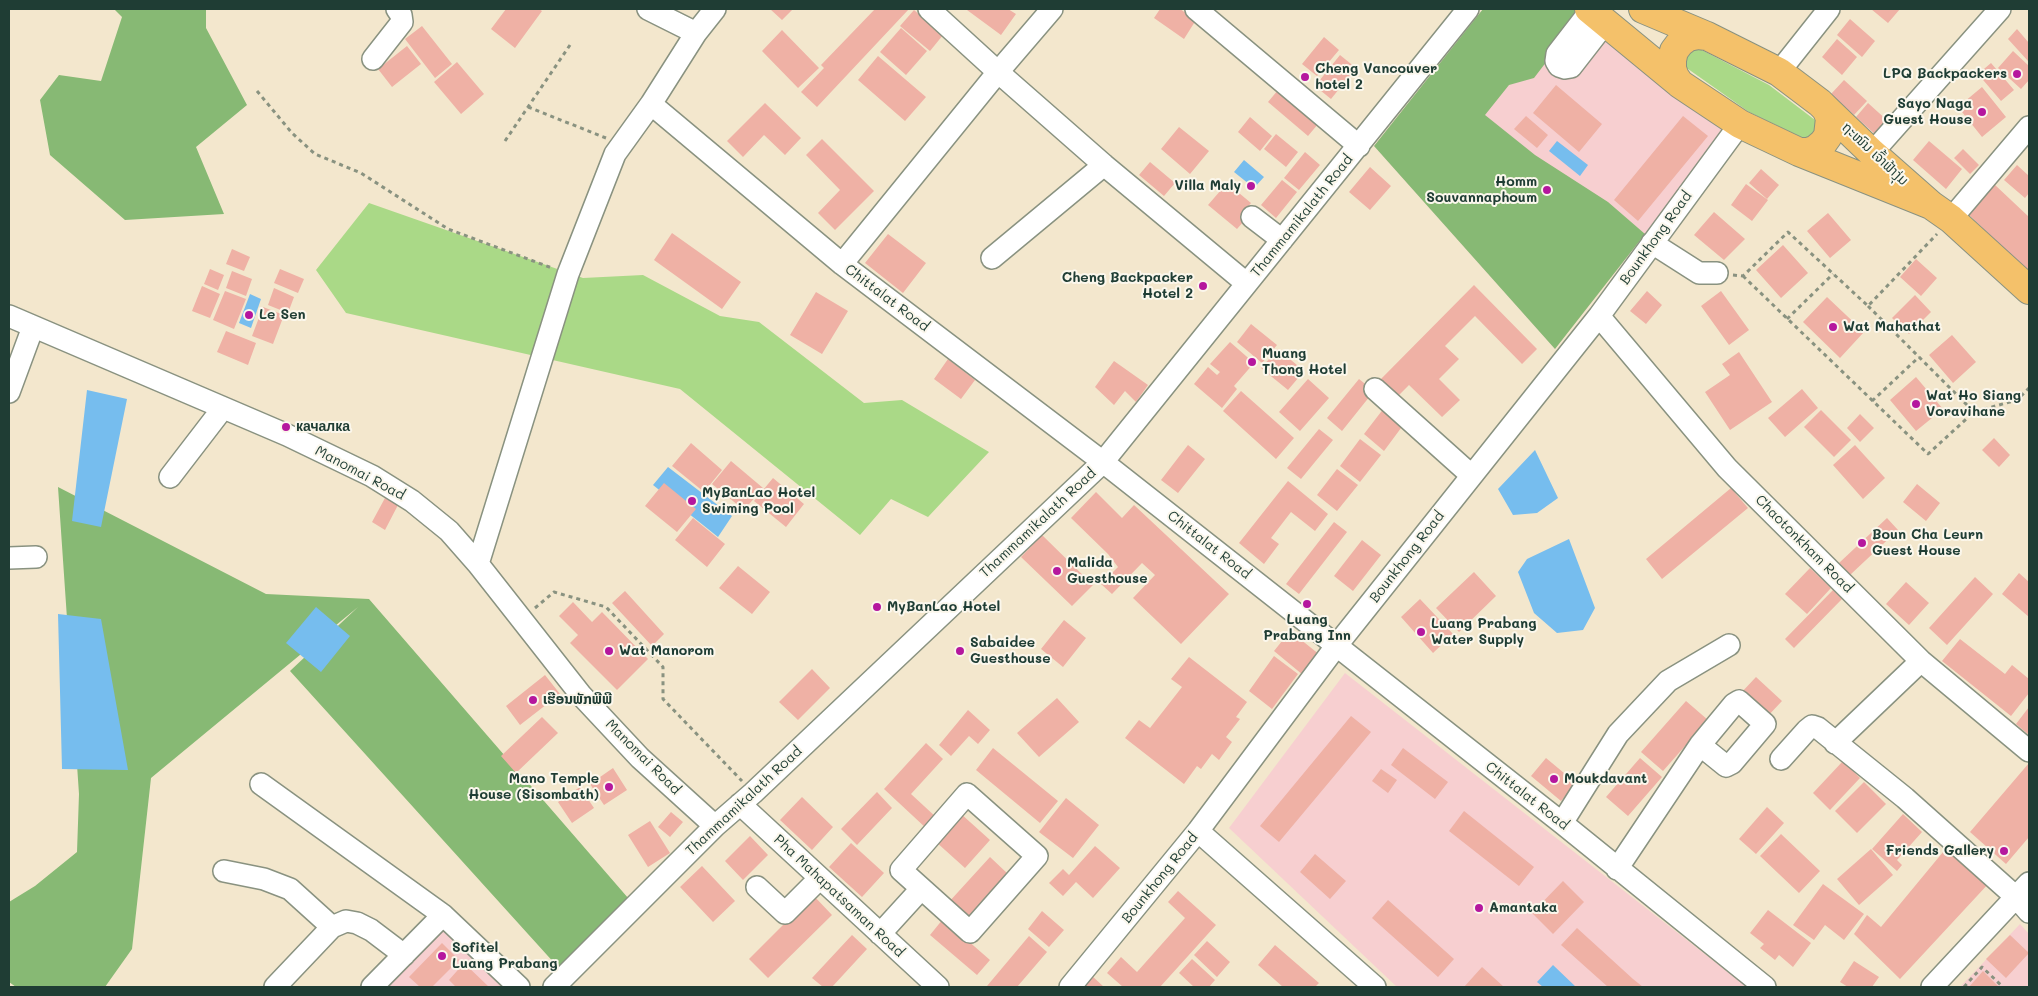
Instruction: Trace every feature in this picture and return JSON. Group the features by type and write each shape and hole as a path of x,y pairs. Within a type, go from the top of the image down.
{"main road":[{"name":"ຖະໜົນ ເຈົ້າຟ້າງຸ່ມ","path":"1643,9 1708,36 1779,72 1820,103 1872,153 2029,290"},
{"name":"ຖະໜົນ ເຈົ້າຟ້າງຸ່ມ","path":"1595,14 1680,84 1740,124 1799,152 1941,212"},
{"path":"1680,84 1672,69 1674,51 1688,37 1708,36"},
{"name":"ຖະໜົນ ເຈົ້າຟ້າງຸ່ມ","path":"1799,152 1808,152 1816,149 1828,136 1830,118 1820,103"}],"street":[{"path":"373,60 402,22 401,15 397,9"},
{"path":"648,9 696,34"},
{"path":"478,564 568,274 615,154 715,9"},
{"path":"929,9 1104,165 1246,283"},
{"path":"842,264 998,72 1052,9"},
{"path":"1196,9 1359,146"},
{"name":"Thammamikalath Road","path":"554,987 715,826 747,799 1103,462 1468,9"},
{"path":"1779,72 1829,9"},
{"path":"1872,153 2000,9"},
{"name":"Chittalat Road","path":"651,104 842,264 1103,462 1562,823 1766,987"},
{"name":"Bounkhong Road","path":"1070,987 1198,831 1337,646 1599,316 1740,124"},
{"path":"1941,212 2029,127"},
{"path":"992,258 1104,165"},
{"path":"1252,217 1282,240"},
{"path":"1652,243 1699,273 1717,273"},
{"name":"Manomai Road","path":"9,316 287,435 372,476 412,501 449,531 478,564 582,695 640,758 715,826"},
{"name":"Chaotonkham Road","path":"1599,316 1727,468 1921,661 2029,751"},
{"path":"9,392 33,327"},
{"path":"1375,389 1471,475"},
{"path":"170,477 223,408"},
{"path":"9,558 36,556"},
{"path":"1562,823 1618,734 1668,681 1729,645"},
{"path":"1835,743 1921,661"},
{"path":"1781,759 1812,726 1818,728 2025,897 1932,987"},
{"path":"1617,869 1700,746"},
{"path":"261,784 443,915 519,987"},
{"path":"967,794 1037,856 970,932 921,889 901,870 967,794"},
{"name":"Pha Mahapatsaman Road","path":"747,799 820,878 938,987"},
{"path":"1198,831 1375,987"},
{"path":"224,871 264,879 290,889 332,927"},
{"path":"757,887 785,913 820,878"},
{"path":"880,934 921,889"},
{"path":"372,987 443,915"},
{"path":"275,987 332,927 346,921 357,923 371,930 404,955"}],"path":[{"path":"505,141 570,45"},
{"path":"257,91 292,133 315,154 361,173 448,229 568,274"},
{"path":"528,107 621,144"},
{"path":"1868,306 1941,212"},
{"path":"1742,276 1788,232 1868,306 1974,412"},
{"path":"1717,273 1742,276 1928,454 1974,412 2017,400 2029,388"},
{"path":"1787,319 1834,274"},
{"path":"1872,401 1919,357"},
{"path":"521,620 554,592 606,607 663,667 664,699 747,799"},
{"path":"1964,987 1982,967 2003,987"}],"shaded area":[{"name":"Homm Souvannaphoum","path":"1483,9 1576,9 1730,126 1555,349 1374,146"},
{"name":"Amantaka","path":"1345,673 1747,987 1397,987 1229,828"},
{"path":"2020,924 2029,934 2029,987 1960,987"},
{"name":"Sofitel Luang Prabang","path":"442,925 503,987 379,987"}],"green space":[{"path":"114,9 206,9 206,28 247,105 196,147 224,214 125,220 50,155 40,100 59,75 101,81 122,17"},
{"name":"Homm Souvannaphoum","path":"1483,9 1576,9 1583,14 1534,78 1509,85 1485,115 1535,155 1608,202 1645,234 1555,349 1374,146"},
{"path":"1694,46 1769,85 1815,120 1822,130 1807,140 1749,112 1681,64"},
{"path":"369,203 583,278 643,275 720,316 759,322 864,403 902,400 989,452 928,517 891,499 860,535 680,389 346,313 316,270"},
{"path":"58,487 266,594 369,599 635,906 566,976 290,671 358,607 151,778 132,949 105,987 16,987 9,982 9,902 35,886 77,852 79,794"}],"water":[{"path":"1557,141 1588,165 1580,176 1549,151"},
{"path":"1244,160 1264,177 1254,188 1234,172"},
{"path":"250,294 261,299 251,328 239,323"},
{"path":"87,390 127,399 101,527 72,521"},
{"path":"1535,450 1558,498 1537,513 1513,515 1498,489"},
{"name":"MyBanLao Hotel Swiming Pool","path":"668,467 732,516 718,537 653,485"},
{"path":"1569,539 1595,608 1583,630 1557,633 1534,613 1518,572 1527,559"},
{"path":"316,607 350,636 321,672 286,643"},
{"path":"58,614 101,619 128,770 62,769"},
{"path":"1553,965 1576,987 1543,987 1537,982"}],"building":[{"path":"506,9 539,9 542,11 515,48 491,29"},
{"path":"770,9 793,9 782,20"},
{"path":"875,9 909,9 817,107 801,92 824,68 821,65"},
{"path":"968,9 1008,9 1016,14 1001,35"},
{"path":"1160,9 1180,9 1196,20 1184,39 1154,18"},
{"path":"1871,9 1900,9 1888,23"},
{"path":"914,10 943,35 930,51 900,26"},
{"path":"1850,19 1875,41 1862,57 1837,35"},
{"path":"422,26 452,64 435,78 405,39"},
{"path":"901,28 927,51 906,75 880,52"},
{"path":"2017,29 2029,43 2028,61 2008,39"},
{"path":"782,30 819,68 798,88 762,51"},
{"path":"1324,37 1339,50 1317,76 1302,64"},
{"path":"1837,39 1857,57 1842,75 1822,57"},
{"path":"407,46 421,64 392,87 378,69"},
{"name":"LPQ Backpackers","path":"2013,51 2029,66 2029,80 2021,89 1998,68"},
{"path":"1340,55 1356,68 1331,99 1315,86"},
{"path":"878,56 926,97 905,121 858,80"},
{"path":"457,62 484,94 461,114 434,82"},
{"path":"1991,63 2014,90 2001,101 1978,74"},
{"path":"1844,80 1867,101 1854,115 1831,94"},
{"path":"1556,85 1602,124 1579,152 1533,113"},
{"name":"Sayo Naga Guest House","path":"1982,87 2006,117 1982,137 1958,107"},
{"path":"1278,90 1318,124 1308,136 1268,102"},
{"path":"765,103 801,138 785,155 764,135 743,157 727,141"},
{"path":"1868,103 1889,122 1877,136 1856,117"},
{"path":"1526,116 1548,135 1537,148 1514,129"},
{"path":"1683,116 1708,136 1638,221 1614,200"},
{"path":"1250,117 1272,136 1260,151 1238,132"},
{"path":"1179,127 1209,151 1190,174 1161,149"},
{"path":"1276,134 1298,152 1286,167 1264,149"},
{"path":"822,139 874,191 835,230 818,213 840,190 806,155"},
{"path":"1929,141 1962,169 1946,189 1913,160"},
{"path":"1963,149 1979,165 1970,174 1954,158"},
{"path":"1305,152 1320,165 1299,190 1284,178"},
{"path":"1150,162 1175,183 1164,196 1139,175"},
{"path":"2017,165 2029,176 2029,193 2025,198 2004,180"},
{"path":"1370,167 1391,186 1370,210 1349,192"},
{"path":"1761,169 1779,185 1767,199 1749,183"},
{"path":"1282,180 1297,192 1276,218 1261,205"},
{"path":"1227,183 1251,203 1246,209 1251,213 1237,229 1208,205"},
{"path":"1746,184 1768,200 1752,221 1731,205"},
{"path":"1994,184 2029,217 2029,272 1967,213"},
{"path":"1714,212 1745,239 1724,260 1694,235"},
{"path":"1828,213 1851,240 1830,258 1807,231"},
{"path":"672,233 741,282 722,309 654,260"},
{"path":"888,234 926,263 903,293 865,263"},
{"path":"1783,245 1808,273 1781,298 1756,270"},
{"path":"232,249 250,257 244,271 226,264"},
{"path":"1916,259 1937,278 1921,296 1900,277"},
{"path":"210,269 224,275 218,290 204,284"},
{"path":"280,269 304,279 298,293 274,283"},
{"path":"232,271 252,279 246,296 226,288"},
{"path":"1474,285 1537,349 1522,364 1475,316 1445,346 1459,359 1439,379 1460,400 1442,417 1409,385 1395,399 1378,382"},
{"path":"202,286 220,294 210,318 192,311"},
{"path":"274,288 294,297 288,313 268,305"},
{"path":"225,291 246,299 234,329 213,320"},
{"path":"1647,291 1662,305 1646,324 1630,311"},
{"path":"1721,291 1749,330 1729,345 1701,306"},
{"path":"816,292 848,311 822,354 790,335"},
{"path":"1915,295 1931,312 1909,334 1892,318"},
{"name":"Wat Mahathat","path":"1827,297 1864,332 1840,358 1803,322"},
{"path":"263,307 284,315 273,344 252,336"},
{"path":"1251,324 1277,345 1262,363 1237,342"},
{"path":"226,331 256,343 248,365 217,352"},
{"path":"1952,335 1976,362 1953,383 1929,355"},
{"path":"1230,342 1254,363 1234,386 1237,389 1222,408 1194,384 1208,367 1217,375 1220,372 1210,364"},
{"path":"1278,349 1304,371 1288,390 1261,368"},
{"path":"1739,352 1772,402 1730,430 1705,392 1730,375 1722,364"},
{"path":"948,359 975,380 961,399 934,379"},
{"path":"1114,361 1148,385 1136,402 1125,391 1114,405 1095,387"},
{"name":"Wat Ho Siang Voravihane","path":"1916,377 1943,409 1916,431 1890,400"},
{"path":"1308,379 1329,398 1300,431 1279,412"},
{"path":"1359,379 1374,391 1342,431 1327,418"},
{"path":"1802,389 1818,408 1785,437 1768,418"},
{"path":"1241,391 1294,438 1276,459 1223,411"},
{"path":"1384,408 1404,424 1384,451 1364,434"},
{"path":"1821,410 1851,440 1834,457 1804,427"},
{"path":"1860,414 1874,428 1860,442 1847,428"},
{"path":"1319,429 1333,440 1301,479 1287,468"},
{"path":"1994,438 2010,455 1999,467 1982,450"},
{"path":"1360,439 1381,455 1360,482 1340,466"},
{"path":"691,443 722,470 704,492 672,466"},
{"path":"1188,445 1205,459 1178,493 1161,480"},
{"path":"1855,445 1885,478 1863,499 1833,465"},
{"path":"731,461 763,488 744,510 712,484"},
{"path":"1337,469 1358,485 1337,511 1317,495"},
{"path":"773,478 804,504 786,527 754,501"},
{"path":"1288,481 1328,514 1315,531 1291,512 1271,538 1279,544 1264,564 1239,543"},
{"path":"664,483 696,509 677,532 645,506"},
{"path":"1917,484 1940,503 1926,521 1903,502"},
{"path":"1731,488 1748,508 1662,579 1646,559"},
{"path":"1096,492 1122,518 1134,505 1229,594 1181,644 1133,598 1155,575 1142,563 1112,594 1101,584 1118,567 1108,554 1071,518"},
{"path":"385,498 398,505 385,530 372,522"},
{"path":"693,518 725,544 707,567 675,540"},
{"path":"1887,518 1898,530 1850,575 1839,563"},
{"path":"1334,522 1347,532 1299,594 1286,584"},
{"name":"Malida Guesthouse","path":"1042,535 1093,585 1072,606 1021,557"},
{"path":"1362,540 1381,555 1353,591 1334,576"},
{"path":"738,566 770,592 752,614 719,588"},
{"path":"1810,568 1831,588 1807,614 1785,594"},
{"path":"1474,572 1496,596 1459,632 1436,608"},
{"path":"2019,573 2029,582 2029,617 2002,594"},
{"path":"1975,577 1993,594 1947,645 1929,628"},
{"path":"1906,582 1929,603 1909,625 1886,604"},
{"path":"1833,590 1842,599 1794,648 1785,639"},
{"path":"625,591 664,634 652,646 612,603"},
{"path":"1420,599 1453,634 1433,653 1401,617"},
{"name":"Wat Manorom","path":"573,602 592,622 602,612 648,659 617,690 570,643 578,635 559,616"},
{"path":"1064,620 1086,638 1063,667 1041,649"},
{"path":"1290,631 1320,655 1303,675 1274,651"},
{"path":"1960,639 2005,674 2012,665 2029,679 2029,693 2011,716 1942,661"},
{"path":"1274,656 1298,674 1272,709 1249,691"},
{"path":"1189,657 1247,702 1236,717 1240,719 1226,737 1232,742 1219,760 1212,754 1201,769 1197,766 1184,784 1125,738 1139,720 1150,728 1182,687 1171,679"},
{"path":"812,669 830,688 798,720 779,702"},
{"name":"ເຮືອນພັກພີພີ","path":"545,675 560,694 520,725 506,706"},
{"path":"1756,677 1782,701 1766,718 1740,694"},
{"path":"1057,698 1079,722 1039,757 1017,733"},
{"path":"1686,701 1708,720 1663,771 1641,752"},
{"path":"2029,707 2029,735 2016,724"},
{"path":"968,710 990,730 978,744 969,736 951,756 939,745"},
{"path":"1351,716 1371,732 1279,842 1260,826"},
{"path":"542,717 558,733 516,773 501,756"},
{"path":"926,743 943,759 911,794 937,818 927,829 884,789"},
{"path":"993,748 1058,801 1040,823 976,770"},
{"path":"1403,748 1448,782 1435,799 1391,765"},
{"name":"Moukdavant","path":"1546,758 1576,783 1561,801 1531,776"},
{"path":"1640,758 1662,777 1628,816 1606,797"},
{"path":"1843,761 1860,778 1830,810 1813,793"},
{"path":"2029,763 2029,837 2006,864 1970,832"},
{"name":"Mano Temple House (Sisombath)","path":"613,768 627,790 604,805 590,784"},
{"path":"1381,769 1397,780 1388,793 1372,781"},
{"path":"1864,782 1886,804 1857,833 1835,811"},
{"path":"580,787 594,808 572,823 558,802"},
{"path":"877,792 892,808 857,845 841,829"},
{"path":"802,797 833,827 812,850 780,820"},
{"path":"1066,798 1099,825 1073,858 1039,832"},
{"path":"1767,807 1784,823 1756,854 1739,839"},
{"path":"1464,811 1534,867 1519,886 1449,831"},
{"path":"671,812 683,822 670,837 658,827"},
{"path":"960,813 990,840 965,868 935,841"},
{"path":"1903,814 1922,832 1897,860 1902,865 1897,871 1872,849"},
{"path":"650,821 670,853 648,867 628,835"},
{"path":"1781,834 1820,871 1799,893 1760,856"},
{"path":"750,836 768,855 743,880 725,861"},
{"path":"851,843 884,873 862,897 829,867"},
{"path":"1095,846 1120,868 1093,898 1076,882 1063,896 1049,883 1063,869 1069,875"},
{"path":"1948,846 1990,882 1900,979 1854,934 1867,915 1881,927"},
{"path":"1871,849 1893,875 1859,905 1837,879"},
{"path":"1315,854 1346,881 1330,899 1300,872"},
{"path":"990,857 1008,874 967,921 948,903"},
{"path":"702,866 735,901 713,922 680,887"},
{"path":"1563,881 1584,902 1553,934 1532,913"},
{"path":"1823,884 1864,914 1844,940 1825,925 1814,940 1793,925"},
{"path":"1178,891 1216,925 1160,987 1123,987 1107,973 1121,957 1137,972 1185,918 1168,902"},
{"path":"813,895 832,915 768,978 749,959"},
{"path":"1388,900 1454,959 1438,977 1372,918"},
{"path":"1768,910 1811,943 1793,967 1779,955 1775,960 1760,948 1764,944 1750,933"},
{"path":"1042,911 1064,930 1049,947 1028,929"},
{"path":"943,919 990,960 977,975 930,935"},
{"path":"1577,928 1643,987 1608,987 1561,945"},
{"path":"852,935 867,949 832,987 823,987 812,978"},
{"path":"2010,935 2029,953 2006,978 1986,959"},
{"path":"1029,936 1047,952 1017,987 988,987 987,986"},
{"path":"1207,941 1230,962 1217,977 1194,955"},
{"path":"442,943 459,960 432,987 420,987 409,977"},
{"path":"1275,945 1319,983 1315,987 1283,987 1258,965"},
{"path":"1192,959 1215,980 1209,987 1194,987 1179,973"},
{"path":"1854,961 1879,977 1872,987 1848,987 1840,982"},
{"path":"464,963 489,987 456,987 449,980"},
{"path":"1482,967 1504,987 1464,987"},
{"path":"1983,971 1999,987 1969,987"},
{"path":"1091,975 1104,987 1079,987"}],"place":[{"name":"LPQ Backpackers","path":"2017,74"},
{"name":"Cheng Vancouver hotel 2","path":"1305,77"},
{"name":"Sayo Naga Guest House","path":"1982,112"},
{"name":"Villa Maly","path":"1251,186"},
{"name":"Homm Souvannaphoum","path":"1547,190"},
{"name":"Cheng Backpacker Hotel 2","path":"1203,286"},
{"name":"Le Sen","path":"249,315"},
{"name":"Wat Mahathat","path":"1833,327"},
{"name":"Muang Thong Hotel","path":"1252,362"},
{"name":"Wat Ho Siang Voravihane","path":"1916,404"},
{"name":"качалка","path":"286,427"},
{"name":"MyBanLao Hotel Swiming Pool","path":"692,501"},
{"name":"Boun Cha Leurn Guest House","path":"1862,543"},
{"name":"Malida Guesthouse","path":"1057,571"},
{"name":"Luang Prabang Inn","path":"1307,604"},
{"name":"MyBanLao Hotel","path":"877,607"},
{"name":"Luang Prabang Water Supply","path":"1421,632"},
{"name":"Wat Manorom","path":"609,651"},
{"name":"Sabaidee Guesthouse","path":"960,651"},
{"name":"ເຮືອນພັກພີພີ","path":"533,700"},
{"name":"Moukdavant","path":"1554,779"},
{"name":"Mano Temple House (Sisombath)","path":"609,787"},
{"name":"Friends Gallery","path":"2004,851"},
{"name":"Amantaka","path":"1479,908"},
{"name":"Sofitel Luang Prabang","path":"442,956"}]}
